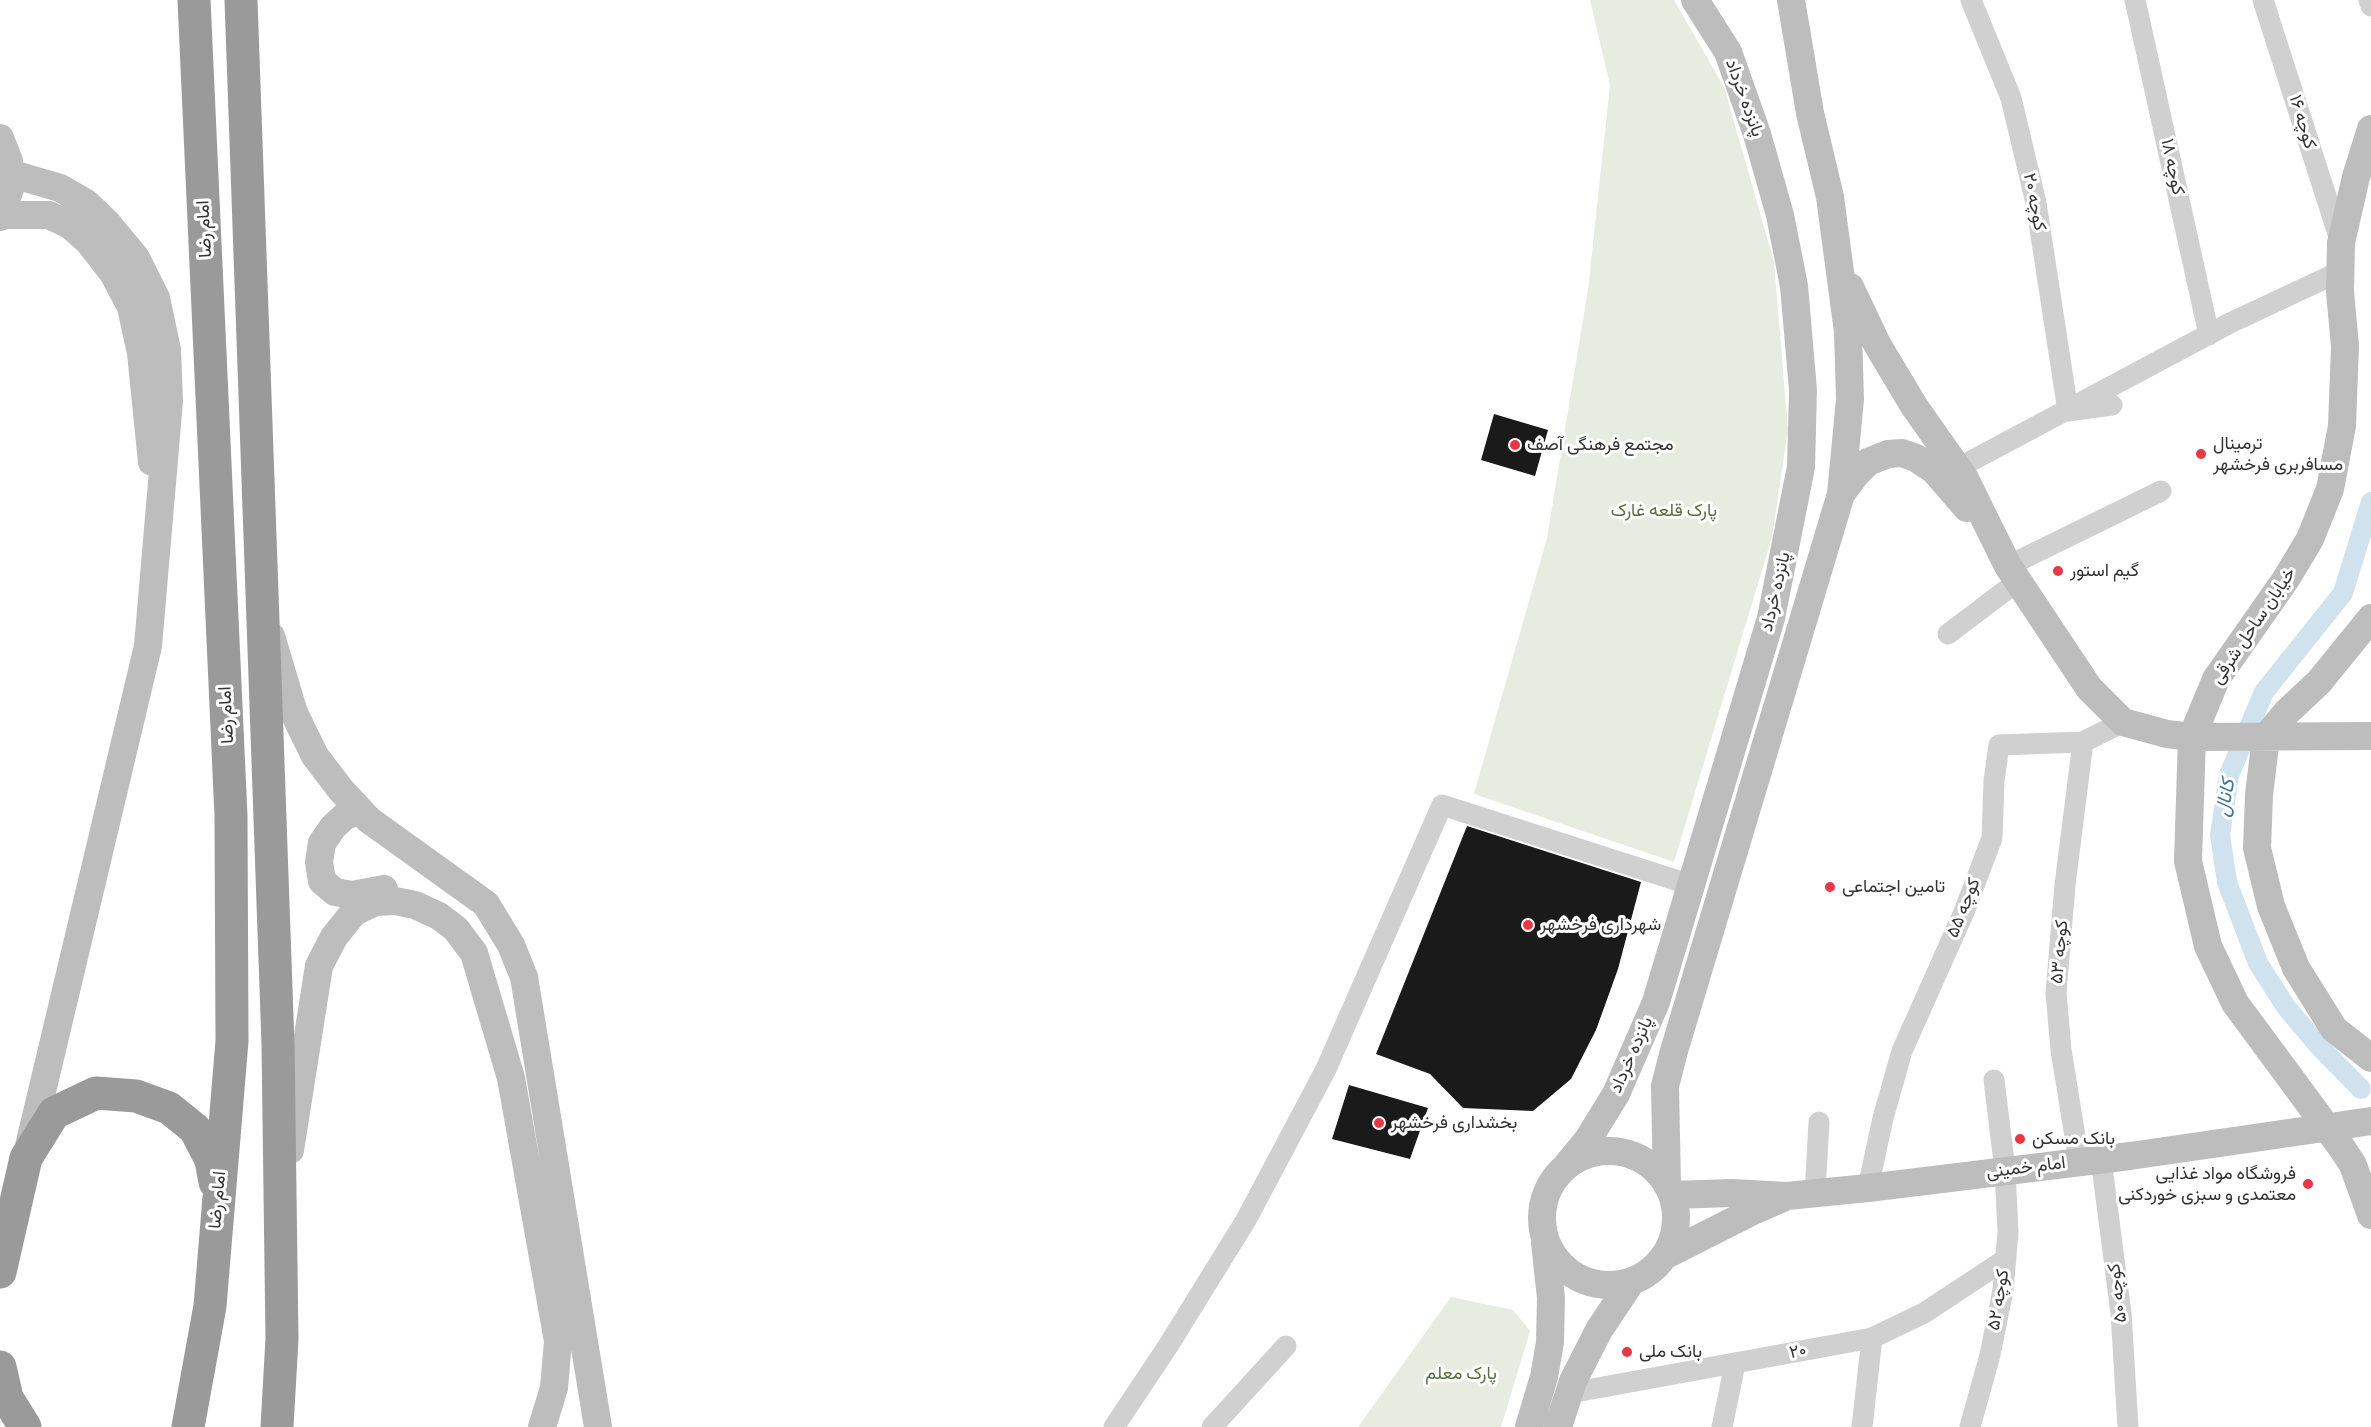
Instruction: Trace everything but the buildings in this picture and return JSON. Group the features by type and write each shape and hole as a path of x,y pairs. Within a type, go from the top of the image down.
{"highway":[{"name":"امام رضا","path":"188,1427 210,1306 232,1041 231,816 194,0"},
{"path":"241,0 278,1044 282,1338 277,1427"},
{"path":"0,1272 26,1158 54,1113 96,1093 136,1096 169,1108 195,1129 211,1160 219,1197"},
{"path":"0,1367 7,1398 26,1427"}],"main road":[{"name":"پانزده خرداد","path":"1567,1165 1587,1141 1616,1094 1656,1002 1772,618 1801,467 1803,390 1794,286 1780,215 1757,134 1728,52 1695,0"},
{"name":"پانزده خرداد","path":"1669,1190 1665,1086 1841,494 1850,399 1848,332 1830,196 1810,113 1791,0"},
{"name":"خیابان ساحل شرقی","path":"2371,129 2356,177 2341,257 2345,346 2342,426 2330,489 2310,539 2286,579 2216,679 2201,737 2188,861 2208,946 2235,1003 2349,1125 2353,1165 2371,1215"},
{"path":"0,138 9,161 10,189 1,216 49,215 70,225 88,241 113,273 131,307 141,353 159,524"},
{"path":"9,173 60,188 86,204 107,223 136,258 156,298 167,350 169,400 148,646 26,1158"},
{"path":"1837,259 1877,344 1914,406 1958,468 2013,574 2089,688 2123,722 2167,734 2201,737 2371,736"},
{"path":"1841,494 1868,462 1888,454 1902,453 1916,458 1934,470 1991,534"},
{"path":"260,583 272,641 294,713 315,756 340,790 369,820 486,904 511,945 524,977 594,1424"},
{"path":"2371,618 2319,682 2287,712 2266,737 2259,795 2257,848 2271,906 2296,969 2334,1029 2371,1058"},
{"path":"360,810 345,816 333,827 322,843 319,862 322,881 335,892 352,895 395,887 420,889 442,896 462,907 477,922 495,950 511,1078 558,1341 554,1388 547,1425"},
{"path":"281,1206 319,966 334,937 354,912 375,902 395,901 415,905 439,916 456,929 474,953 511,1078"},
{"name":"امام خمینی","path":"1669,1190 1787,1196 2090,1160 2349,1125"},
{"path":"1529,1427 1544,1377 1550,1342 1551,1298 1541,1220 1544,1199 1553,1180 1567,1165 1584,1155 1603,1150 1622,1152 1640,1158 1655,1169 1669,1190 1676,1216 1673,1237 1664,1256 1650,1271 1631,1282 1611,1286 1590,1283 1571,1274 1555,1259 1545,1241"},
{"name":"امام خمینی","path":"1664,1256 1750,1212 1787,1196"},
{"path":"1558,1427 1570,1393 1599,1330 1631,1282"}],"street":[{"name":"کوچه ۲۰","path":"1971,0 2011,98 2036,203 2068,411"},
{"name":"کوچه ۱۸","path":"2135,0 2209,335"},
{"name":"کوچه ۱۶","path":"2263,0 2341,257"},
{"path":"2369,0 2371,6"},
{"path":"1958,468 2209,335 2341,257"},
{"path":"2068,411 2112,405"},
{"path":"1948,633 2013,574 2161,491"},
{"name":"کوچه ۵۵","path":"1868,1188 1883,1118 1902,1050 1964,912 1992,838 1999,745 2083,742 2123,722"},
{"name":"کوچه ۵۳","path":"2083,742 2065,885 2056,993 2061,1050 2090,1160"},
{"path":"1114,1427 1168,1346 1246,1220 1326,1069 1442,804 1691,885"},
{"name":"کوچه ۵۲","path":"1970,1427 1990,1355 2003,1290 2008,1232 2005,1170 1994,1080"},
{"path":"1815,1193 1819,1122"},
{"name":"کوچه ۵۰","path":"2090,1160 2121,1313 2128,1427"},
{"name":"۲۰","path":"1570,1393 1872,1338 1924,1313 2006,1259"},
{"path":"1862,1427 1872,1338"},
{"path":"1212,1427 1286,1346"},
{"path":"1722,1427 1735,1364"}],"green space":[{"name":"پارک قلعه غارک","path":"1590,0 1674,0 1724,87 1774,262 1788,430 1772,537 1674,862 1474,794 1547,538 1588,290 1610,85"},
{"name":"پارک معلم","path":"1451,1297 1513,1310 1530,1331 1501,1427 1358,1427"}],"waterway":[{"name":"کانال","path":"2361,1089 2319,1046 2286,1007 2258,963 2227,882 2220,835 2229,775 2264,692 2343,593 2371,502"}],"place":[{"name":"مجتمع فرهنگی آصف","path":"1515,445"},
{"name":"ترمینال مسافربری فرخشهر","path":"2201,454"},
{"name":"گیم استور","path":"2058,571"},
{"name":"تامین اجتماعی","path":"1830,887"},
{"name":"شهرداری فرخشهر","path":"1528,925"},
{"name":"بخشداری فرخشهر","path":"1379,1123"},
{"name":"بانک مسکن","path":"2020,1139"},
{"name":"فروشگاه مواد غذایی معتمدی و سبزی خوردکنی","path":"2308,1184"},
{"name":"بانک ملی","path":"1627,1352"}]}
